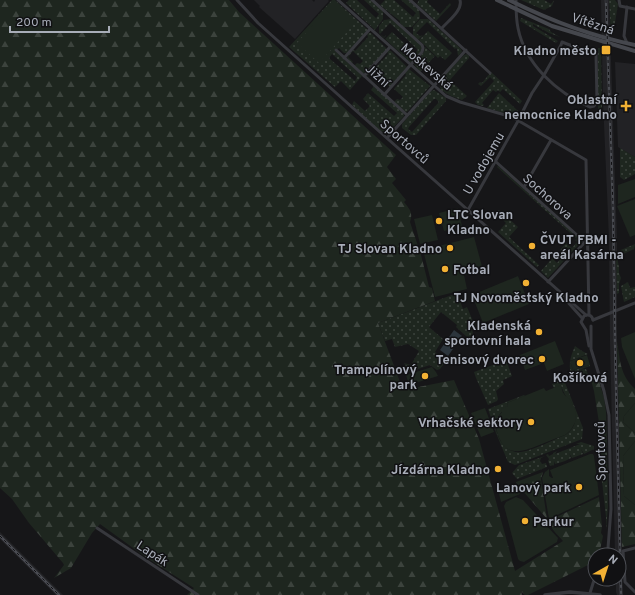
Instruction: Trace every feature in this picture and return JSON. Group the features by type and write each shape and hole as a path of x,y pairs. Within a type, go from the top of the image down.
{"main road":[{"name":"Vítězná","path":"497,0 552,26 619,44"},
{"name":"Vítězná","path":"509,0 593,36"},
{"path":"619,44 635,45"},
{"path":"619,44 635,51"}],"street":[{"name":"Sportovců","path":"237,0 269,33 563,296 588,315 593,320 591,326 591,349"},
{"name":"Moskevská","path":"338,0 433,86 449,98 512,118 586,160 588,245"},
{"path":"372,0 422,46 423,51 384,94"},
{"path":"410,0 490,73"},
{"path":"442,28 459,9 461,5 460,0"},
{"path":"619,0 620,6 635,9"},
{"path":"516,2 517,25 522,42 533,61 544,75"},
{"path":"627,7 624,36 628,44"},
{"path":"344,58 370,29"},
{"name":"U vodojemu","path":"468,210 518,121 530,95 544,75 562,42"},
{"name":"Vítězná","path":"544,75 551,83 566,94 589,106 594,106 597,100 597,60 595,53 580,50 562,42"},
{"path":"364,76 390,47"},
{"name":"Jižní","path":"336,50 407,115"},
{"path":"387,138 466,50"},
{"path":"524,187 551,140"},
{"name":"Sochorova","path":"495,161 588,245"},
{"path":"548,282 585,242"},
{"path":"582,318 588,315 588,245"},
{"name":"Sportovců","path":"563,296 582,318 582,324 585,327 588,342 604,391 609,415 611,509 608,547"},
{"path":"593,320 635,303"},
{"path":"585,327 591,326"},
{"name":"Lapák","path":"97,528 198,595"},
{"path":"635,548 623,551 626,582 635,592"},
{"path":"590,593 592,587"},
{"path":"544,595 570,592 600,595"}],"shaded area":[{"path":"254,0 329,1 295,39 259,7 260,6"},
{"path":"601,0 609,0 617,239 617,341 622,547 615,547 609,239 603,101"},
{"name":"Oblastní nemocnice Kladno","path":"615,62 635,64 635,157 618,147"},
{"path":"454,330 462,336 448,356 440,350"},
{"path":"0,532 63,595 56,595 0,539"},
{"path":"616,587 623,587 623,595 617,595"}],"green space":[{"path":"0,0 229,0 239,12 396,155 387,167 396,179 392,183 406,200 404,202 410,211 410,222 421,255 429,287 432,288 435,301 378,323 403,390 454,380 479,439 515,571 563,541 552,529 550,520 599,497 602,526 601,533 603,536 601,547 587,547 587,566 528,595 525,595 521,591 522,595 187,595 194,588 147,558 100,524 92,533 71,568 54,578 64,565 63,563 29,523 12,499 0,488"},
{"path":"332,0 335,0 368,30 348,53 344,53 339,48 335,51 362,75 350,90 341,81 335,87 289,47","holes":["332,54 357,77 355,81 329,58"]},
{"path":"349,0 357,0 376,18 379,14 364,0 371,0 383,11 383,19 375,30 346,3"},
{"path":"385,0 394,0 413,17 416,13 401,0 408,0 419,10 420,18 412,27 404,27 400,21 380,5"},
{"path":"419,0 428,0 427,2 440,14 450,3 451,5 436,21 417,4"},
{"path":"521,0 544,0 551,4 554,0 552,6 544,10"},
{"path":"609,0 615,0 618,4 613,35 611,34"},
{"path":"334,1 356,22 319,63 297,43"},
{"path":"521,18 549,29 551,32 560,37 533,24 533,26 558,41 556,43 520,21"},
{"path":"392,19 421,45 422,50 412,62 410,62 385,39 392,32 415,53 418,50 390,23 380,34 379,26 384,20"},
{"path":"420,19 428,19 461,49 462,52 458,56 457,49 455,49 427,22 416,33 420,36 423,35 418,40 413,35 413,27"},
{"path":"428,31 452,53 445,60 440,56 438,58 419,40"},
{"path":"371,33 387,49 364,73 362,73 354,66 363,61 353,51 348,57 353,62 351,64 347,57 353,50 355,51 368,37 367,34"},
{"path":"425,47 435,56 420,72 414,64 424,52"},
{"path":"598,48 601,48 602,111 598,114"},
{"path":"388,50 391,51 407,67 390,87 379,77 377,79 376,77 378,75 372,70 367,76 372,81 370,81 366,75 372,68 373,70 381,62 380,59 382,61 388,54"},
{"path":"467,54 469,58 450,80 445,75 464,55"},
{"path":"409,69 430,86 406,112 394,102 403,97 394,89"},
{"path":"491,72 522,101 520,104 503,89 500,92 498,90 496,92 493,90 482,103 484,105 483,106 478,105 475,102 494,81 490,77 481,86 478,84 480,82 482,83"},
{"path":"445,76 467,96 462,100 441,90 439,82"},
{"path":"374,86 404,113 404,116 390,131 380,131 352,105 354,101 365,111 370,106 363,99 368,93 394,116 397,113 371,90"},
{"path":"434,90 446,98 446,101 416,135 411,135 402,128 402,124 431,91","holes":["434,99 439,102 412,132 408,129"]},
{"path":"499,93 518,111 515,116 487,108"},
{"path":"620,148 635,157 635,174 624,180 620,177"},
{"path":"498,166 582,241 582,243 580,243 548,278 541,271 556,254 558,255 554,260 557,263 569,250 566,247 562,252 560,250 566,243 572,248 577,242 575,240 577,239 497,167"},
{"path":"635,179 635,197 618,204 618,185"},
{"path":"635,199 635,235 630,237 617,206"},
{"path":"458,208 462,226 444,231 439,213"},
{"path":"499,210 518,227 509,237 539,265 537,267 498,232 506,223 496,213"},
{"path":"432,215 438,240 420,244 414,219"},
{"name":"Fotbal","path":"474,237 483,270 464,275 467,289 435,297 423,250"},
{"path":"635,244 634,249 617,257 621,278 619,293 617,294 616,252"},
{"name":"Fotbal","path":"518,276 529,304 483,323 472,295"},
{"path":"628,282 630,288 635,287 635,297 624,302 621,286"},
{"path":"457,293 463,309 467,307 475,326 472,327 473,336 468,338 456,327 457,325 441,312 429,327 443,339 435,352 447,360 440,369 437,370 430,365 409,372 404,363 411,365 419,351 408,344 395,347 392,339 385,341 378,323"},
{"path":"635,332 635,379 622,347 621,338"},
{"name":"Tenisový dvorec","path":"555,341 564,364 547,371 544,363 525,370 520,355"},
{"path":"617,341 620,361 624,373 630,384 635,389 635,403 624,416 623,422 635,433 635,441 623,456 624,496 635,505 635,544 622,547"},
{"path":"575,346 588,354 570,361"},
{"name":"Košíková","path":"587,355 590,365 573,370 570,361"},
{"path":"506,360 512,376 503,380 504,384 496,391 497,401 488,405 474,372"},
{"path":"570,361 573,370 590,365 579,370 586,369 589,377 582,380 578,372 571,374"},
{"name":"Trampolínový park","path":"432,367 438,376 409,385 406,375"},
{"path":"598,378 604,398 606,412 607,447 605,448 600,447 601,435 591,380"},
{"path":"564,380 583,428 582,439 515,465 508,462 496,433 488,409 524,395 525,396 507,403 508,406 498,417 496,429 500,441 504,446 515,452 526,451 537,447 565,435 574,423 574,411 561,386 554,388 552,384"},
{"name":"Vrhačské sektory","path":"561,385 563,393 574,406 576,415 576,420 569,432 536,447 523,451 506,448 501,443 497,429 497,420 502,412 501,409 508,406 507,403 544,388 546,391"},
{"path":"635,403 635,433 623,422 624,416"},
{"path":"485,408 494,432 481,437 471,413"},
{"path":"635,441 635,505 624,496 623,456"},
{"path":"581,442 594,446 594,449 584,454 581,449 583,454 572,458 569,453 571,458 555,464 554,461 554,465 550,466 548,461 549,459 546,455 548,454 549,456 557,451 555,454 580,444 576,444"},
{"path":"603,451 607,452 608,506 606,530 599,454"},
{"name":"Lanový park","path":"593,454 594,456 599,495 549,519 542,478 545,472 549,469 549,476 553,478 550,470"},
{"path":"545,456 541,458 540,461 542,464 546,463 547,467 517,479 512,473 519,465"},
{"path":"543,472 541,479 547,519 516,483"},
{"path":"512,485 520,494 501,502 498,490"},
{"name":"Parkur","path":"516,497 523,500 558,538 557,542 524,562 518,559 504,506 506,502"}],"railway":[{"path":"606,0 613,207 621,595"},
{"path":"0,536 59,595"}],"place":[{"name":"Kladno město","path":"606,50"},
{"name":"Oblastní nemocnice Kladno","path":"626,106"},
{"name":"LTC Slovan Kladno","path":"439,221"},
{"name":"ČVUT FBMI - areál Kasárna","path":"532,246"},
{"name":"TJ Slovan Kladno","path":"450,248"},
{"name":"Fotbal","path":"445,269"},
{"name":"TJ Novoměstský Kladno","path":"526,283"},
{"name":"Kladenská sportovní hala","path":"539,332"},
{"name":"Tenisový dvorec","path":"542,359"},
{"name":"Košíková","path":"580,363"},
{"name":"Trampolínový park","path":"425,376"},
{"name":"Vrhačské sektory","path":"531,422"},
{"name":"Jízdárna Kladno","path":"498,469"},
{"name":"Lanový park","path":"579,487"},
{"name":"Parkur","path":"525,521"}]}
